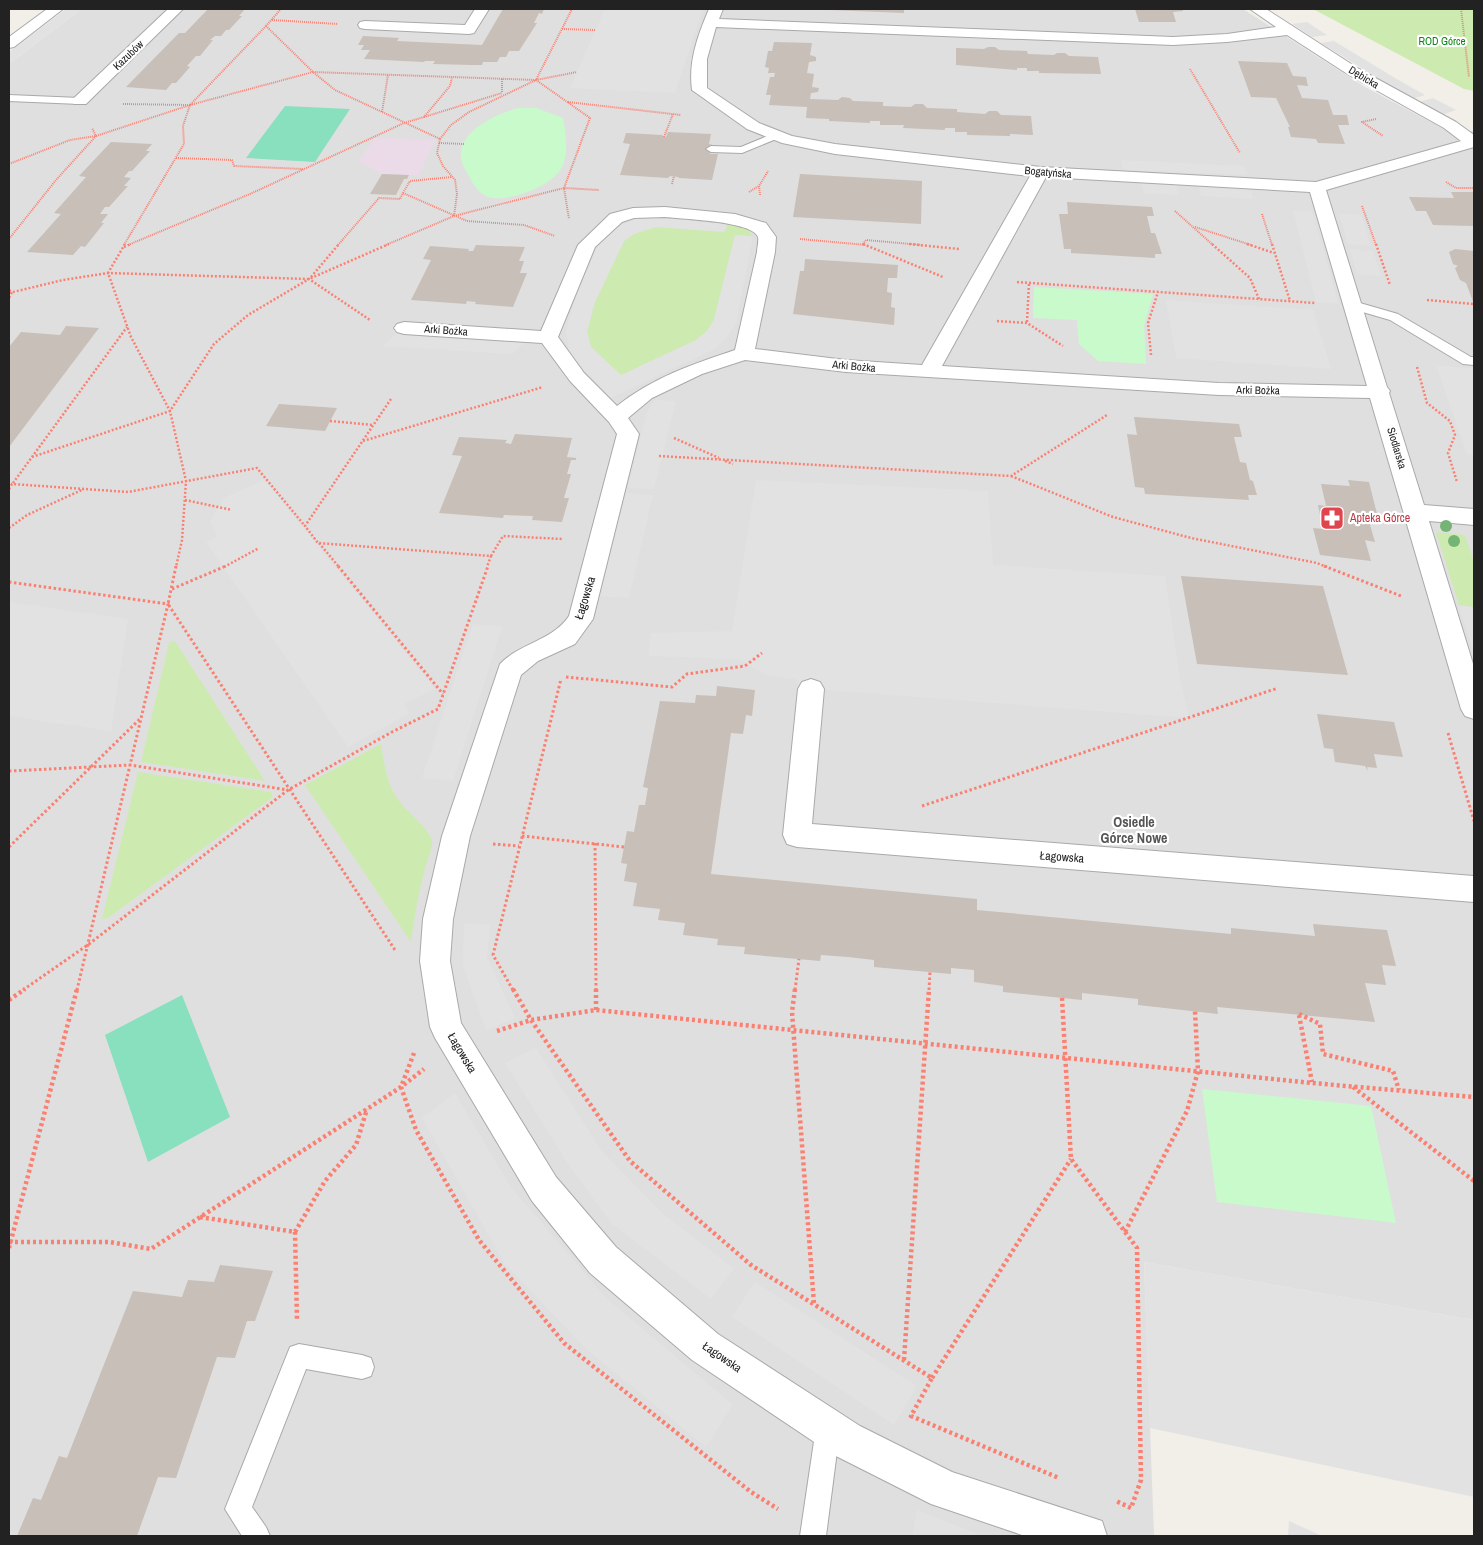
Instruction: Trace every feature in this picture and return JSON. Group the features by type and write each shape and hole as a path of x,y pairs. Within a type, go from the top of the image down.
{"street":[{"path":"9,44 56,9"},
{"name":"Kazubów","path":"80,101 176,9"},
{"path":"365,25 469,30 482,9"},
{"name":"Dębicka","path":"1257,9 1354,72 1450,125 1474,142"},
{"name":"Bogatyńska","path":"1289,30 1227,38 1173,40 713,16 697,77 700,90 753,126 788,140 835,149 1042,172 1317,187 1474,142"},
{"path":"929,371 1042,172"},
{"name":"Siodlarska","path":"1317,187 1380,391 1474,709"},
{"path":"665,212 735,219 763,232 766,252 744,354 687,374 645,394 616,417 577,377 548,337 587,245 616,218 633,213 665,212"},
{"name":"Arki Bożka","path":"404,328 548,337"},
{"name":"Arki Bożka","path":"744,354 846,366 1219,389 1359,393 1380,391"},
{"name":"Łagowska","path":"616,417 628,434 581,619 567,636 529,653 518,660 509,671 456,836 438,919 435,961 446,1027 544,1189 603,1260 705,1347 846,1440 945,1490 1087,1536"},
{"path":"1416,512 1474,518"},
{"name":"Łagowska","path":"811,689 797,835 1474,889"}],"lane":[{"path":"9,98 80,101"},
{"path":"711,149 742,150 777,135"},
{"path":"1353,305 1394,317 1468,361 1474,361"},
{"path":"258,1536 238,1509 299,1356 362,1367"},
{"path":"813,1534 828,1428"}],"path":[{"path":"108,273 184,144 183,126 190,106 281,9"},
{"path":"454,216 457,194 455,180 443,166 437,153 440,139 451,125 468,112 536,80 572,9"},
{"path":"1461,9 1469,77"},
{"path":"272,20 365,25"},
{"path":"266,26 313,72 335,90 440,139"},
{"path":"562,29 595,30"},
{"path":"9,164 70,140 96,136 190,106 313,72 536,80 577,72"},
{"path":"382,112 388,75"},
{"path":"424,117 450,86 452,78"},
{"path":"502,79 502,96"},
{"path":"536,80 590,118 564,188 569,224"},
{"path":"124,247 250,194 404,123 502,93"},
{"path":"96,136 80,101 190,106"},
{"path":"567,102 682,116"},
{"path":"664,137 673,114"},
{"path":"9,239 56,180 96,136"},
{"path":"440,143 464,144"},
{"path":"176,158 232,160 234,166 304,169"},
{"path":"772,164 759,186 764,215 763,232 863,244 978,285 1029,283 1353,305"},
{"path":"309,279 379,198 400,199 410,182 452,176"},
{"path":"32,457 170,411 214,344 248,315 309,279 454,216 564,188 603,190"},
{"path":"403,193 467,221 524,225 556,237"},
{"path":"513,196 517,200"},
{"path":"1171,208 1250,278 1260,299"},
{"path":"1192,226 1275,254"},
{"path":"863,244 866,240 997,252"},
{"path":"9,1248 89,944 182,540 186,481 170,411 127,327 108,273"},
{"path":"9,293 63,280 108,273 309,279 370,320"},
{"path":"1027,323 1029,283"},
{"path":"1151,358 1148,323 1158,292"},
{"path":"1426,300 1474,304"},
{"path":"960,319 1027,323 1067,349"},
{"path":"9,488 127,327"},
{"path":"362,442 577,377"},
{"path":"1011,476 1121,406 1120,383"},
{"path":"305,526 391,399"},
{"path":"330,421 373,425"},
{"path":"674,438 733,464"},
{"path":"624,454 1011,476 1113,517 1191,538 1317,562 1404,597"},
{"path":"12,484 128,492 257,468 443,694"},
{"path":"9,528 27,515 85,489"},
{"path":"185,500 232,510"},
{"path":"9,1000 89,944 288,790 438,708 490,556 503,536 562,539 568,536"},
{"path":"318,542 490,556"},
{"path":"171,590 222,568 259,548"},
{"path":"9,582 168,604 288,790 397,952"},
{"path":"762,653 745,666 687,674 672,687 561,677 493,955 532,1020 630,1161 751,1265 932,1378"},
{"path":"919,807 1278,688"},
{"path":"9,847 141,718"},
{"path":"9,771 130,765 288,790"},
{"path":"522,836 624,847"},
{"path":"595,843 596,1010"},
{"path":"798,959 792,1012 814,1305"},
{"path":"904,1360 930,972"},
{"path":"1062,998 1071,1159 1137,1248 1141,1480 1131,1508 1112,1500"},
{"path":"10,1241 110,1242 151,1249 401,1087 456,1044 532,1020 596,1010 1312,1083 1474,1097"},
{"path":"1125,1232 1187,1111 1198,1071 1196,1011"},
{"path":"1312,1083 1299,1014 1320,1024 1323,1054 1393,1071 1399,1090"},
{"path":"418,1043 401,1087 416,1130 479,1240 564,1343 751,1492 813,1534"},
{"path":"1353,1087 1474,1181"},
{"path":"299,1356 295,1232 325,1181 356,1145 367,1109"},
{"path":"1067,1481 911,1416 932,1378 1071,1159"},
{"path":"200,1217 295,1232"}],"shaded area":[{"path":"66,9 82,9 9,64 9,52"},
{"path":"82,9 1243,9 1365,87 1446,130 1473,131 1474,125 1474,1320 1144,1262 1154,1536 9,1536 9,64"},
{"path":"605,9 703,9 675,93 570,88"},
{"path":"1307,22 1327,35 1312,37 1292,24"},
{"path":"1334,41 1425,95 1412,99 1321,43"},
{"path":"1433,98 1456,110 1442,115 1419,102"},
{"path":"375,138 435,140 419,175 409,175 382,174 359,161"},
{"path":"1121,160 1244,166 1247,175 1123,170"},
{"path":"1141,183 1177,185 1179,195 1144,193"},
{"path":"1198,185 1250,188 1253,199 1201,196"},
{"path":"1293,210 1312,211 1339,304 1316,302"},
{"path":"1339,213 1361,215 1371,246 1348,244"},
{"path":"644,216 729,222 724,232 656,227 634,234 624,241 595,302 587,331 591,347 621,375 696,340 707,331 714,320 735,235 753,236 736,324 725,340 713,350 611,398 569,353 566,331 575,299 601,239 616,227"},
{"path":"1350,249 1373,251 1381,276 1357,274"},
{"path":"1166,300 1313,310 1331,369 1176,358"},
{"path":"397,333 524,343 512,354 383,346"},
{"path":"1436,365 1474,369 1474,455 1467,454"},
{"path":"655,400 676,401 654,489 628,488 647,412"},
{"path":"264,480 435,689 404,704 410,713 348,747 206,542 217,537 210,521 224,498"},
{"path":"756,480 988,491 993,565 1165,576 1180,679 1189,718 800,688 796,679 768,676 739,659 648,656 651,633 732,631"},
{"path":"626,493 653,495 629,598 600,596"},
{"path":"9,602 128,619 111,731 9,716"},
{"path":"1459,606 1474,607 1474,654"},
{"path":"473,624 502,627 453,781 422,778"},
{"path":"464,923 490,925 487,957 515,1018 486,1030 463,966"},
{"path":"536,1048 601,1150 661,1212 734,1269 711,1299 612,1224 568,1164 505,1063"},
{"path":"455,1093 510,1186 606,1298 733,1405 706,1447 584,1347 505,1264 422,1118"},
{"path":"1144,1262 1474,1320 1474,1497 1150,1428"},
{"path":"755,1282 917,1386 894,1425 732,1317"},
{"path":"917,1510 982,1536 912,1536"},
{"path":"1289,1521 1322,1536 1288,1536"}],"green space":[{"name":"ROD Górce","path":"1313,9 1474,9 1474,91 1464,89"},
{"path":"285,106 350,109 315,162 246,158"},
{"path":"518,108 536,108 563,118 566,143 564,162 557,174 540,186 507,198 488,197 481,193 471,181 464,168 461,159 462,147 466,139 481,125 500,114"},
{"path":"729,222 747,228 753,236 735,236 714,320 707,331 696,340 621,376 591,347 587,331 595,302 624,241 647,228"},
{"path":"1034,287 1153,294 1144,326 1146,364 1098,361 1079,344 1077,320 1033,318"},
{"path":"1436,532 1465,535 1474,562 1474,607 1459,605"},
{"path":"175,641 265,781 141,762 169,643"},
{"path":"381,744 387,777 395,795 426,830 432,840 419,892 411,942 305,785"},
{"path":"138,772 271,792 273,797 108,918 102,919"},
{"path":"182,995 230,1117 148,1162 105,1035"},
{"path":"1202,1089 1371,1106 1396,1223 1217,1202"}],"building":[{"path":"208,9 245,9 239,16 242,16 229,30 226,30 221,36 215,36 210,40 213,40 200,56 196,56 187,66 190,67 176,83 172,83 166,90 126,87 179,33 185,33"},
{"path":"503,9 544,9 542,14 539,13 534,23 537,23 519,51 509,51 506,57 500,57 497,62 483,62 482,65 471,65 433,64 435,61 364,59 370,50 361,50 364,45 358,45 363,36 399,38 397,41 482,45"},
{"path":"904,9 904,13 830,10"},
{"path":"1135,9 1183,9 1183,11 1173,12 1176,22 1139,22"},
{"path":"774,42 812,43 810,55 816,57 816,61 809,62 807,73 814,74 812,87 819,88 818,92 811,93 810,99 838,100 842,97 850,98 853,101 883,102 883,106 911,107 915,104 923,104 927,108 957,109 957,112 985,114 989,111 997,111 1001,115 1031,116 1033,135 967,135 967,132 955,132 955,128 945,128 945,130 903,128 904,125 880,125 880,121 870,121 870,123 829,121 829,119 806,118 807,107 769,105 771,95 766,95 770,77 774,77 775,73 768,73 769,68 765,67 768,51 772,51"},
{"path":"995,47 999,50 1027,51 1028,54 1054,55 1065,53 1069,56 1098,57 1101,74 1039,73 1039,71 1027,71 1027,68 1017,68 1017,70 956,65 956,48 984,49"},
{"path":"1238,61 1287,63 1293,76 1306,77 1308,86 1297,85 1302,98 1328,100 1333,115 1347,115 1349,125 1338,125 1345,144 1318,143 1316,139 1291,137 1288,127 1290,127 1276,98 1251,97"},
{"path":"668,132 711,134 709,144 713,145 710,154 718,154 712,180 670,176 668,178 620,175 630,144 623,143 626,133 662,135 666,137"},
{"path":"111,142 152,144 146,151 150,151 124,177 131,178 124,186 128,186 100,214 108,214 101,223 104,223 85,247 81,246 73,255 27,252 61,214 54,213 86,177 79,176"},
{"path":"382,174 409,175 407,179 404,179 396,195 370,194"},
{"path":"800,174 922,181 921,224 793,217"},
{"path":"1451,192 1474,192 1474,226 1433,225 1426,211 1416,211 1409,197 1454,198"},
{"path":"1067,202 1152,207 1154,216 1147,216 1151,233 1155,233 1162,254 1155,254 1155,258 1071,253 1071,249 1064,249 1059,214 1068,214"},
{"path":"476,245 525,247 519,261 524,261 520,273 527,273 513,307 475,304 476,302 467,301 466,304 411,300 431,260 423,259 430,246 469,249 468,251 473,251"},
{"path":"1455,249 1474,251 1474,304 1466,283 1460,280 1455,268 1458,266 1453,264 1449,252"},
{"path":"805,259 898,265 897,278 888,278 887,292 892,293 891,307 895,308 894,325 793,314 800,271 804,271"},
{"path":"66,326 99,328 9,447 9,347 21,332 60,335"},
{"path":"279,404 337,408 325,431 266,426"},
{"path":"1134,417 1239,424 1242,437 1234,437 1240,462 1246,463 1250,480 1253,481 1257,495 1248,495 1249,500 1145,494 1144,488 1135,487 1127,434 1137,435"},
{"path":"515,434 572,438 567,457 576,458 576,460 571,460 567,474 571,474 564,498 569,498 562,522 532,520 533,516 504,515 503,518 439,513 462,456 452,455 459,437 507,440 505,443 511,444"},
{"path":"1348,480 1369,482 1378,518 1368,518 1375,542 1365,540 1371,561 1320,555 1313,528 1323,529 1318,505 1326,506 1321,484 1350,486"},
{"path":"1181,576 1323,586 1348,675 1197,664"},
{"path":"717,686 755,690 752,716 746,715 743,734 731,733 711,874 977,899 977,910 1231,934 1231,928 1315,936 1313,924 1387,930 1396,966 1382,965 1386,985 1365,983 1375,1022 1217,1007 1218,1014 1138,1005 1138,999 1082,993 1082,1000 1003,992 1003,986 974,982 974,970 951,968 951,974 874,967 874,960 848,957 821,955 820,961 744,954 745,947 717,945 718,939 683,935 685,923 658,920 660,909 633,906 637,883 624,881 627,864 621,863 627,831 634,832 639,805 645,805 648,788 643,787 660,701 695,703 696,695 716,696"},
{"path":"1317,714 1394,722 1403,757 1374,754 1377,768 1367,767 1368,771 1365,766 1335,762 1333,749 1324,748"},
{"path":"220,1265 273,1271 255,1321 247,1321 235,1358 217,1357 176,1478 158,1477 137,1536 17,1536 33,1498 41,1500 59,1456 67,1458 133,1291 182,1297 188,1280 214,1282"}],"place":[{"name":"Apteka Górce","path":"1332,518"}],"district":[{"name":"Osiedle Górce Nowe","path":"1134,830"}]}
